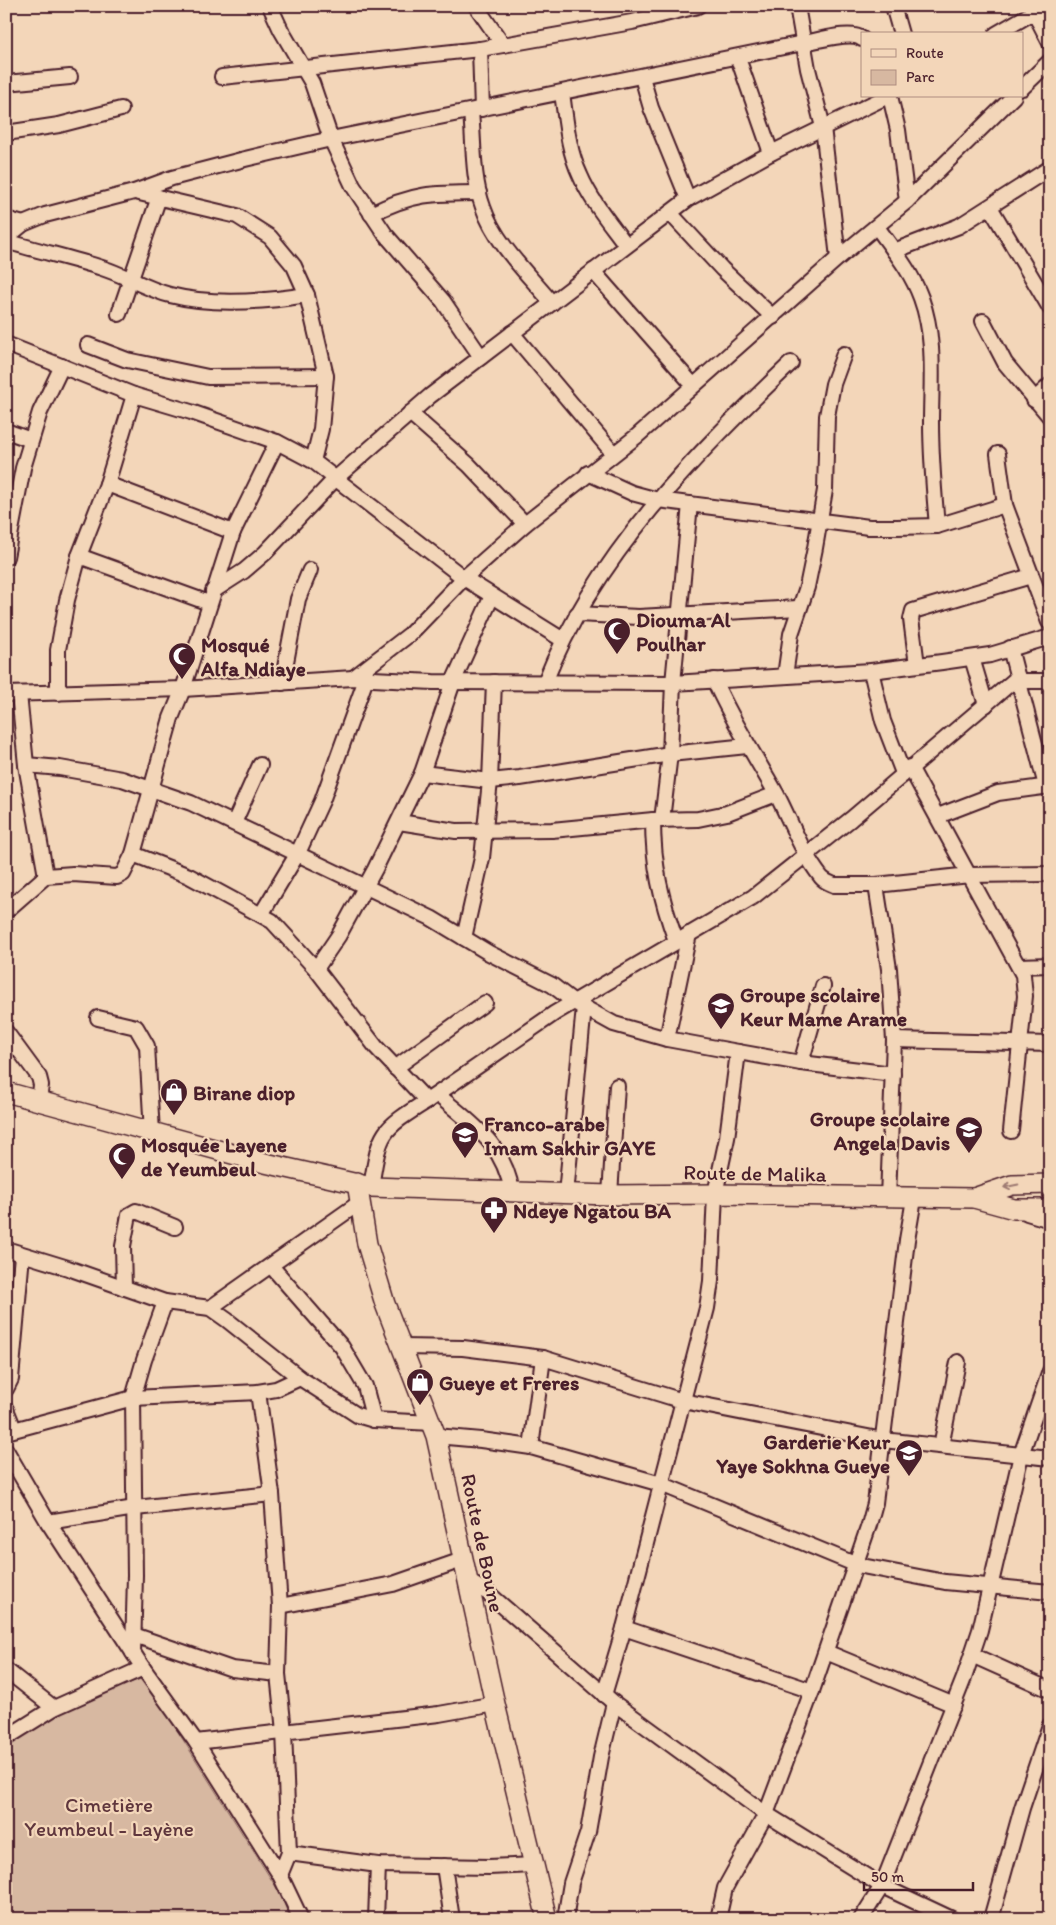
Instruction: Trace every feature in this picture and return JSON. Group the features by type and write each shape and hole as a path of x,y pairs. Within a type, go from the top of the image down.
{"main road":[{"name":"Route de Malika","path":"6,1092 265,1163 364,1185 610,1195 715,1194 914,1199 974,1198 1014,1209 1050,1208"},
{"name":"Route de Malika","path":"974,1198 1012,1185 1050,1184"},
{"name":"Route de Boune","path":"364,1185 359,1203 373,1262 402,1347 434,1430 495,1704 548,1919"}],"street":[{"path":"270,6 281,30 312,83 331,139 353,186 370,214 402,255 443,302 481,357"},
{"path":"476,6 503,45"},
{"path":"222,78 480,49 632,22 698,6"},
{"path":"797,6 803,43 824,127 838,258"},
{"path":"893,6 900,32"},
{"path":"1000,32 1034,13 1050,12"},
{"path":"1034,13 1050,43"},
{"path":"6,240 23,224 64,209 134,192 195,172 331,139 738,58 803,43 846,36 859,36 861,38"},
{"path":"480,49 477,111 482,206 494,230 552,303"},
{"path":"738,58 771,153"},
{"path":"1024,86 1050,61"},
{"path":"6,83 70,77"},
{"path":"642,77 651,108 688,198"},
{"path":"562,93 570,143 579,174 626,246"},
{"path":"211,597 265,553 335,479 410,413 688,198 771,153 884,98"},
{"path":"886,98 898,130 907,201"},
{"path":"262,913 298,853 322,801 360,678 410,634 464,578 525,524 637,436 838,258 907,201 1012,98"},
{"path":"6,133 59,125 120,109"},
{"path":"894,251 959,226 1050,168"},
{"path":"134,192 237,216 270,237 294,266 307,294 326,376 326,399 313,461"},
{"path":"370,214 401,199 413,196 436,193 480,193"},
{"path":"119,314 159,197"},
{"path":"990,207 1050,308"},
{"path":"670,213 722,269 773,317"},
{"path":"6,219 23,224"},
{"path":"877,227 904,262 921,299 932,341 931,424 937,526"},
{"path":"6,240 101,267 170,295 208,301 274,300 307,294"},
{"path":"593,271 693,385"},
{"path":"983,321 1005,363 1050,417"},
{"path":"512,333 613,454"},
{"path":"6,344 134,395 209,418 277,442 313,461 464,578 563,640"},
{"path":"88,345 126,360 208,377 326,376"},
{"path":"785,676 791,634 798,608 808,588 825,490 827,416 833,384 844,354"},
{"path":"545,682 563,640 577,614 658,500 714,438 791,362"},
{"path":"6,557 11,500 40,412 62,366"},
{"path":"1034,400 1050,385"},
{"path":"58,693 57,668 60,633 79,556 107,484 134,395"},
{"path":"410,413 469,465 525,524"},
{"path":"6,431 31,440"},
{"path":"6,911 46,876 73,874 117,877 123,874 133,854 171,718 183,689 233,532 277,442"},
{"path":"998,454 1006,505 1049,621 1032,641"},
{"path":"588,473 632,493 658,500 869,527 937,526 1006,505"},
{"path":"107,484 233,532"},
{"path":"676,941 656,876 653,853 657,820 670,754 678,616 690,504"},
{"path":"79,556 211,597"},
{"path":"282,683 296,608 310,570"},
{"path":"917,665 911,619 913,611 1031,576"},
{"path":"316,969 339,935 399,822 422,773 453,682 492,596"},
{"path":"577,614 613,618 678,616 798,608"},
{"path":"46,876 13,694 183,689 360,678 453,682 673,683 871,670 917,665 972,658 1032,641 1050,638"},
{"path":"938,816 998,793 1048,786 1010,648"},
{"path":"972,658 986,705"},
{"path":"871,670 883,721 906,770 938,816 1019,966 1025,984 1011,1131"},
{"path":"364,1185 382,1136 399,1120 519,1037 579,1004 676,941 753,897 1018,679 1050,681"},
{"path":"714,680 747,746 776,794 807,854 822,878 828,883 834,885 876,885 970,875 1050,874"},
{"path":"464,938 478,879 490,781 494,682"},
{"path":"422,773 490,781 566,772 670,754 747,746"},
{"path":"26,765 86,771 152,788 234,823 424,915 552,984 579,1004 614,1024 667,1039 738,1052 801,1063 893,1074"},
{"path":"234,823 260,765"},
{"path":"399,822 435,829 484,832 552,830 711,817 776,794"},
{"path":"133,854 189,876 262,913 282,930 316,969 364,1032 396,1068 487,1138 504,1164 512,1192"},
{"path":"876,885 889,969 894,1040 888,1198"},
{"path":"667,1039 690,934"},
{"path":"1019,966 1050,965"},
{"path":"801,1063 823,986"},
{"path":"396,1068 485,1003"},
{"path":"566,1194 579,1004"},
{"path":"98,1018 136,1027 147,1046 152,1133"},
{"path":"6,1032 39,1077 41,1085 39,1102"},
{"path":"894,1040 1050,1044"},
{"path":"565,1919 571,1883 592,1814 609,1699 624,1628 700,1341 712,1281 715,1194 727,1138 738,1052"},
{"path":"610,1195 617,1086"},
{"path":"718,1919 725,1888 766,1814 857,1565 875,1503 907,1240 914,1199"},
{"path":"210,1308 359,1203"},
{"path":"1014,1209 1050,1220"},
{"path":"124,1288 123,1246 129,1215 136,1211 174,1227"},
{"path":"6,1250 68,1268 165,1302 210,1308 300,1378 356,1415 481,1440 531,1447 661,1484 857,1565 931,1580 1050,1592"},
{"path":"6,1389 11,1379 22,1255"},
{"path":"272,1266 342,1346 364,1386 374,1420"},
{"path":"133,1653 134,1398 144,1360 165,1302"},
{"path":"402,1347 463,1348 543,1358 683,1401 883,1440 1050,1458"},
{"path":"531,1447 543,1358"},
{"path":"941,1446 958,1362"},
{"path":"861,1919 882,1886 972,1655 991,1585 1021,1455 1050,1371"},
{"path":"6,1409 10,1431 134,1398 258,1392 276,1389 300,1378"},
{"path":"258,1392 272,1494 280,1606 278,1674 284,1731 289,1853 280,1875"},
{"path":"6,1450 48,1522 142,1668 196,1742 280,1875 301,1919"},
{"path":"48,1522 135,1508 272,1494"},
{"path":"280,1606 393,1584 462,1560"},
{"path":"468,1581 488,1593 609,1699 766,1814 882,1886 952,1919"},
{"path":"624,1628 812,1690"},
{"path":"134,1635 232,1669 278,1674"},
{"path":"826,1652 954,1705"},
{"path":"972,1655 1050,1690"},
{"path":"6,1738 54,1708 142,1668"},
{"path":"6,1670 54,1708"},
{"path":"196,1742 439,1714 495,1704"},
{"path":"991,1919 1022,1808 1050,1725"},
{"path":"289,1853 378,1865 534,1864"},
{"path":"376,1919 378,1865"},
{"path":"444,1866 452,1919"}],"green space":[{"name":"Cimetière Yeumbeul - Layène","path":"144,1678 281,1895 290,1919 6,1919 6,1735 54,1709"}],"place":[{"name":"Diouma Al Poulhar","path":"617,655"},
{"name":"Mosqué Alfa Ndiaye","path":"182,680"},
{"name":"Groupe scolaire Keur Mame Arame","path":"721,1030"},
{"name":"Birane diop","path":"174,1116"},
{"name":"Groupe scolaire Angela Davis","path":"969,1154"},
{"name":"Franco-arabe Imam Sakhir GAYE","path":"465,1159"},
{"name":"Mosquée Layene de Yeumbeul","path":"122,1180"},
{"name":"Ndeye Ngatou BA","path":"494,1234"},
{"name":"Gueye et Freres","path":"420,1406"},
{"name":"Garderie Keur Yaye Sokhna Gueye","path":"909,1477"}]}
